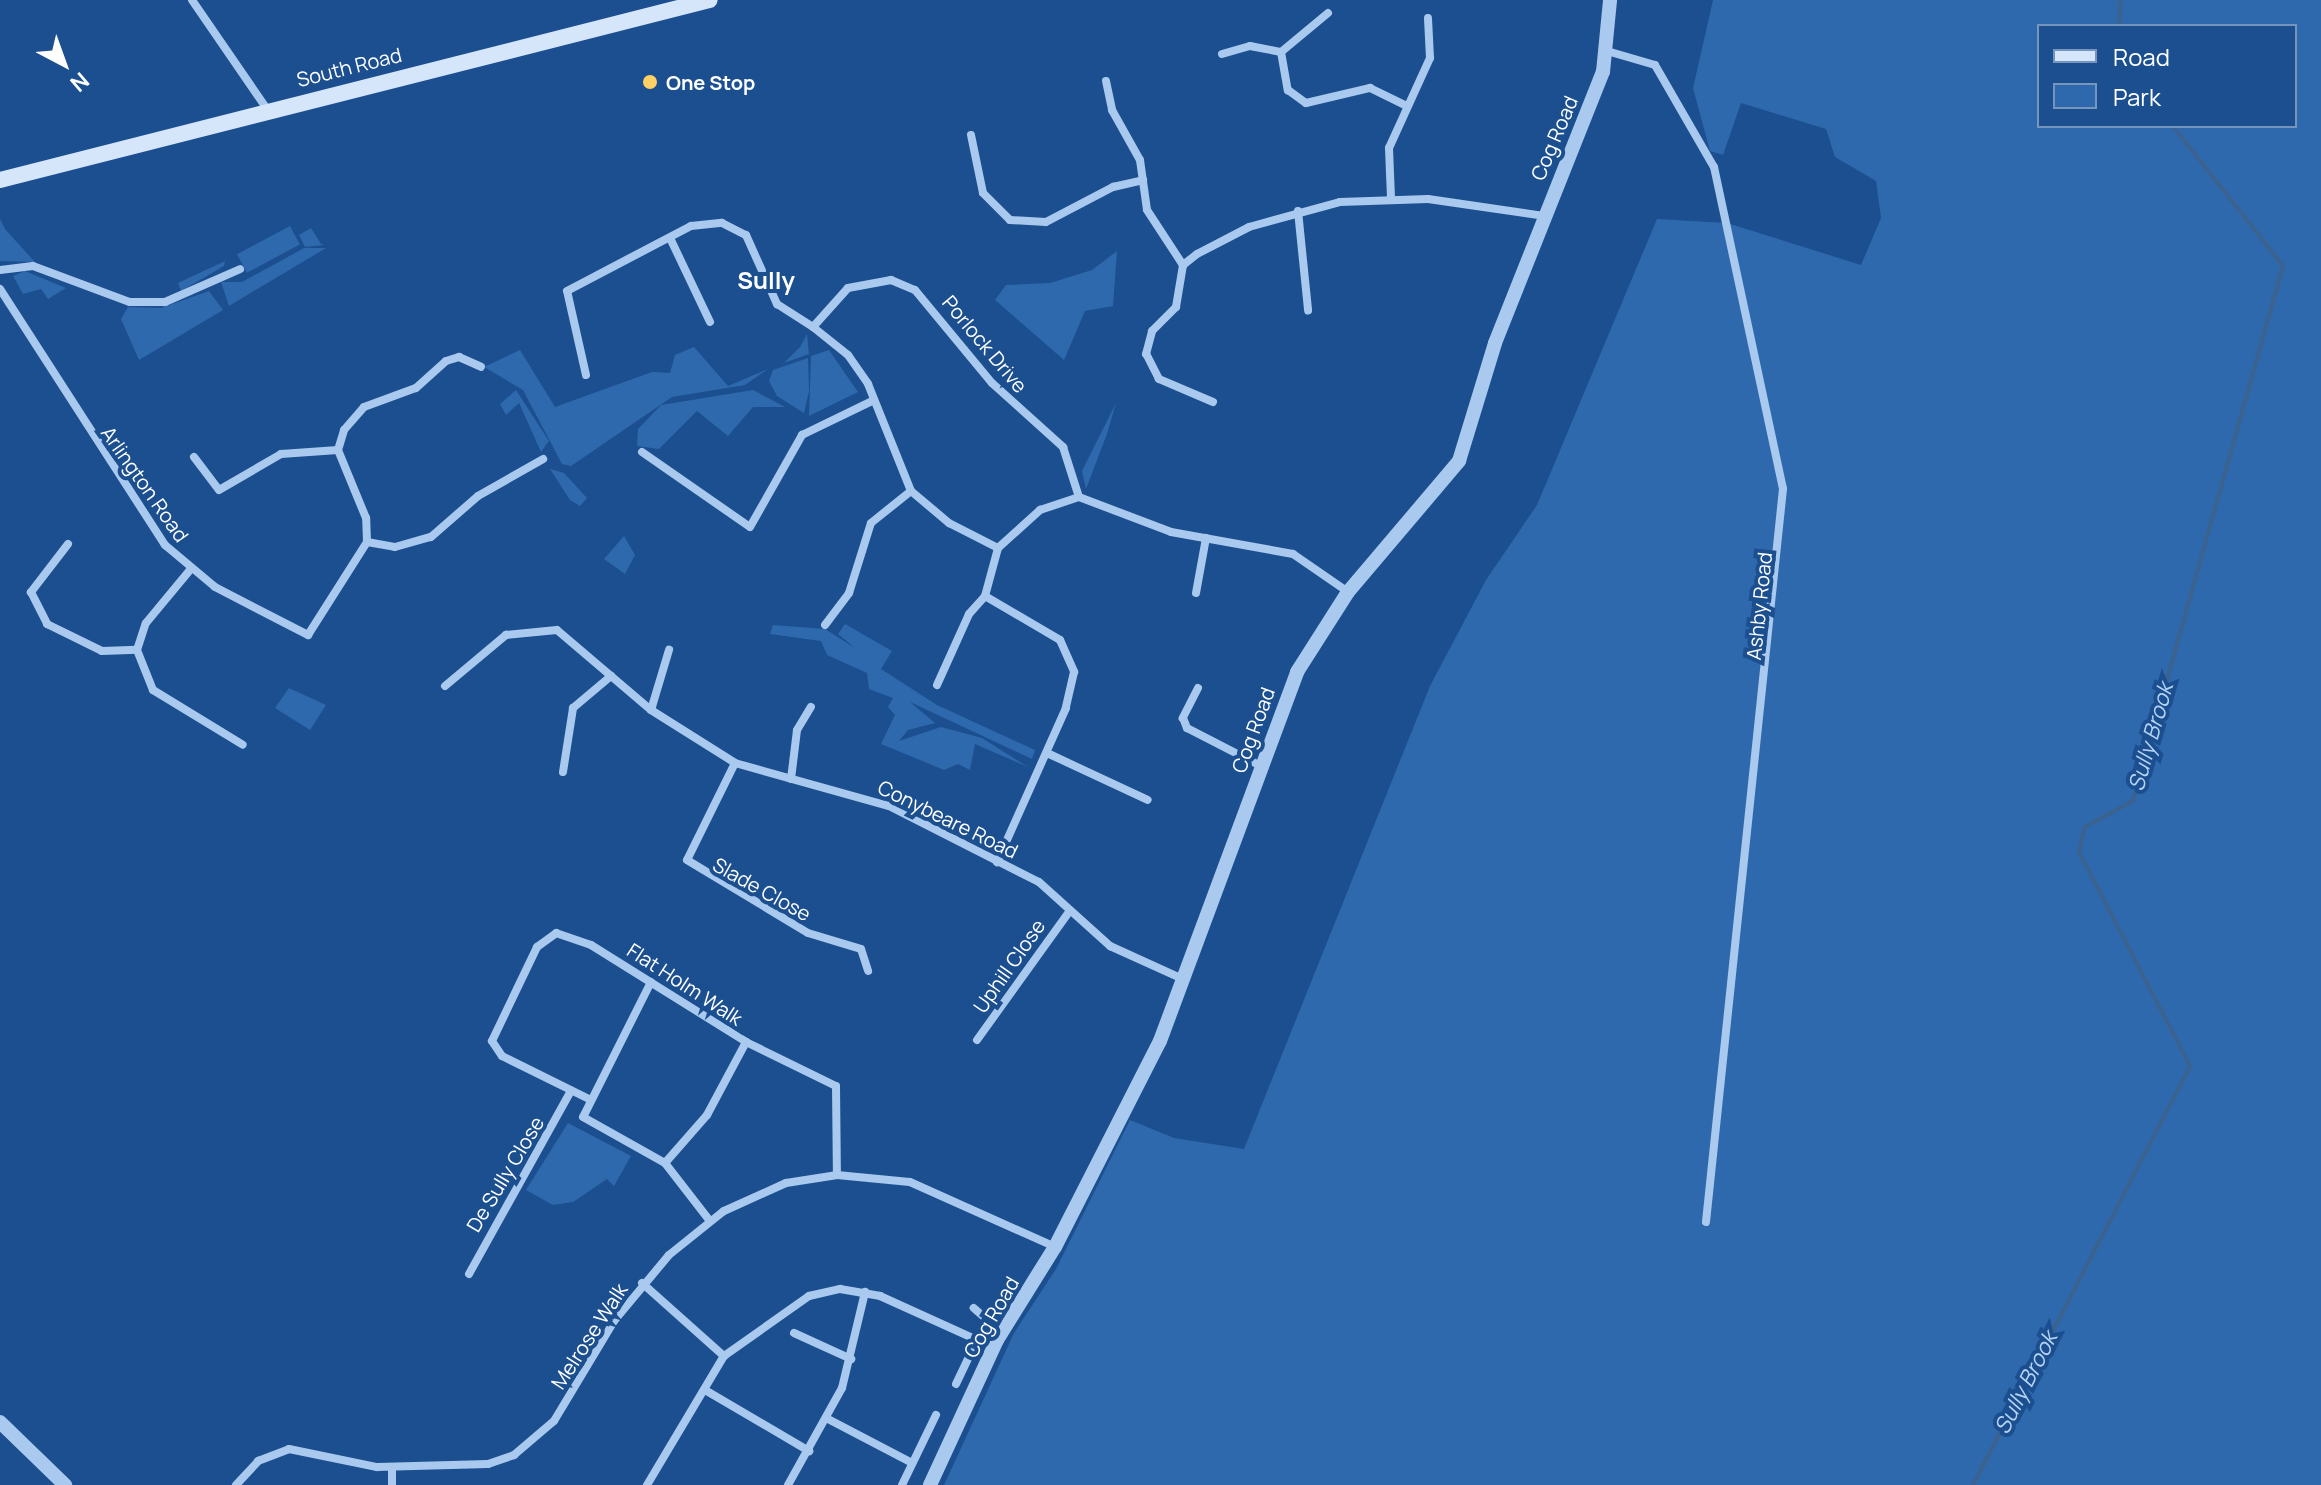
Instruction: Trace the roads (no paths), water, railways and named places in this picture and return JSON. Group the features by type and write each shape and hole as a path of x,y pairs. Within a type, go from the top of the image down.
{"main road":[{"name":"South Road","path":"0,180 267,109 710,0"}],"street":[{"path":"192,0 267,109"},
{"name":"Cog Road","path":"930,1485 997,1340 1055,1247 1185,980 1297,672 1348,592 1459,461 1544,216 1607,51 1610,0"},
{"path":"1281,52 1328,13"},
{"path":"1391,198 1389,148 1405,105 1430,58 1428,18"},
{"path":"1222,54 1250,46 1281,52"},
{"name":"Ashby Road","path":"1607,51 1655,65 1714,167 1783,489 1706,1222"},
{"path":"1281,52 1288,90 1306,103 1370,88 1405,105"},
{"path":"1106,81 1143,180 1154,224 1183,265 1176,307 1152,331 1146,354 1159,379 1213,402"},
{"path":"971,135 983,193 1010,220 1046,222 1113,187 1143,180"},
{"path":"1183,265 1227,238 1298,211 1391,198 1544,216"},
{"path":"1298,211 1308,310"},
{"path":"586,375 567,291 707,222 736,228 754,247 770,295 848,355 874,400 911,491 949,523 998,548"},
{"path":"670,238 710,322"},
{"path":"0,270 33,266 141,302 165,302 240,269"},
{"name":"Porlock Drive","path":"813,327 848,288 891,280 915,290 992,383 1063,447 1079,497"},
{"name":"Arlington Road","path":"1,293 145,519 190,570 308,635 367,542"},
{"path":"481,367 459,357 446,361 416,388 364,407 344,430 338,450 366,518 367,542 395,547 431,537 478,496 543,459"},
{"path":"642,452 750,527 802,435 874,400"},
{"path":"194,457 219,490 281,454 338,450"},
{"path":"825,625 849,593 871,523 911,491"},
{"path":"937,685 969,614 985,596 998,548 1040,510 1079,497 1206,538 1293,554 1348,592"},
{"path":"1196,593 1206,538"},
{"path":"68,544 35,583 33,606 75,641 102,651 137,650"},
{"path":"190,570 146,623 137,650 153,690 243,745"},
{"path":"985,596 1045,629 1068,653 1073,690 997,862"},
{"name":"Conybeare Road","path":"445,686 489,646 527,628 568,635 651,710 735,763 878,801 1039,882 1069,912 1132,960 1185,980"},
{"path":"651,710 669,650"},
{"path":"563,772 573,708 611,676"},
{"path":"1198,688 1183,718 1187,728 1261,766"},
{"path":"791,779 797,730 811,707"},
{"path":"1047,753 1148,800"},
{"name":"Slade Close","path":"735,763 687,860 808,933 861,949 868,971"},
{"name":"Uphill Close","path":"977,1040 1069,912"},
{"name":"Flat Holm Walk","path":"571,1091 493,1046 492,1032 550,935 581,940 746,1042 839,1090 837,1175"},
{"path":"651,982 589,1099 583,1117 590,1125 665,1163 710,1221"},
{"path":"665,1163 707,1115 746,1042"},
{"path":"571,1091 589,1099"},
{"name":"De Sully Close","path":"469,1274 571,1091"},
{"name":"Melrose Walk","path":"236,1485 258,1461 289,1449 392,1467 488,1464 527,1448 554,1421 642,1283 710,1221 770,1189 837,1175 918,1185 1055,1247"},
{"path":"642,1283 724,1356"},
{"path":"788,1485 828,1419 851,1359 865,1292"},
{"path":"647,1485 724,1356 809,1296 865,1292 977,1340"},
{"path":"956,1384 977,1340 991,1323 974,1308"},
{"path":"794,1333 851,1359"},
{"path":"705,1390 809,1451"},
{"path":"902,1485 936,1415"},
{"path":"828,1419 912,1463"},
{"path":"0,1422 65,1485"},
{"path":"392,1467 392,1485"}],"waterway":[{"name":"Sully Brook","path":"2119,24 2121,0"},
{"name":"Sully Brook","path":"1973,1485 2190,1066 2079,852 2085,827 2133,801 2283,266 2175,128"}],"place":[{"name":"One Stop","path":"650,82"}],"district":[{"name":"Sully","path":"766,280"}]}
